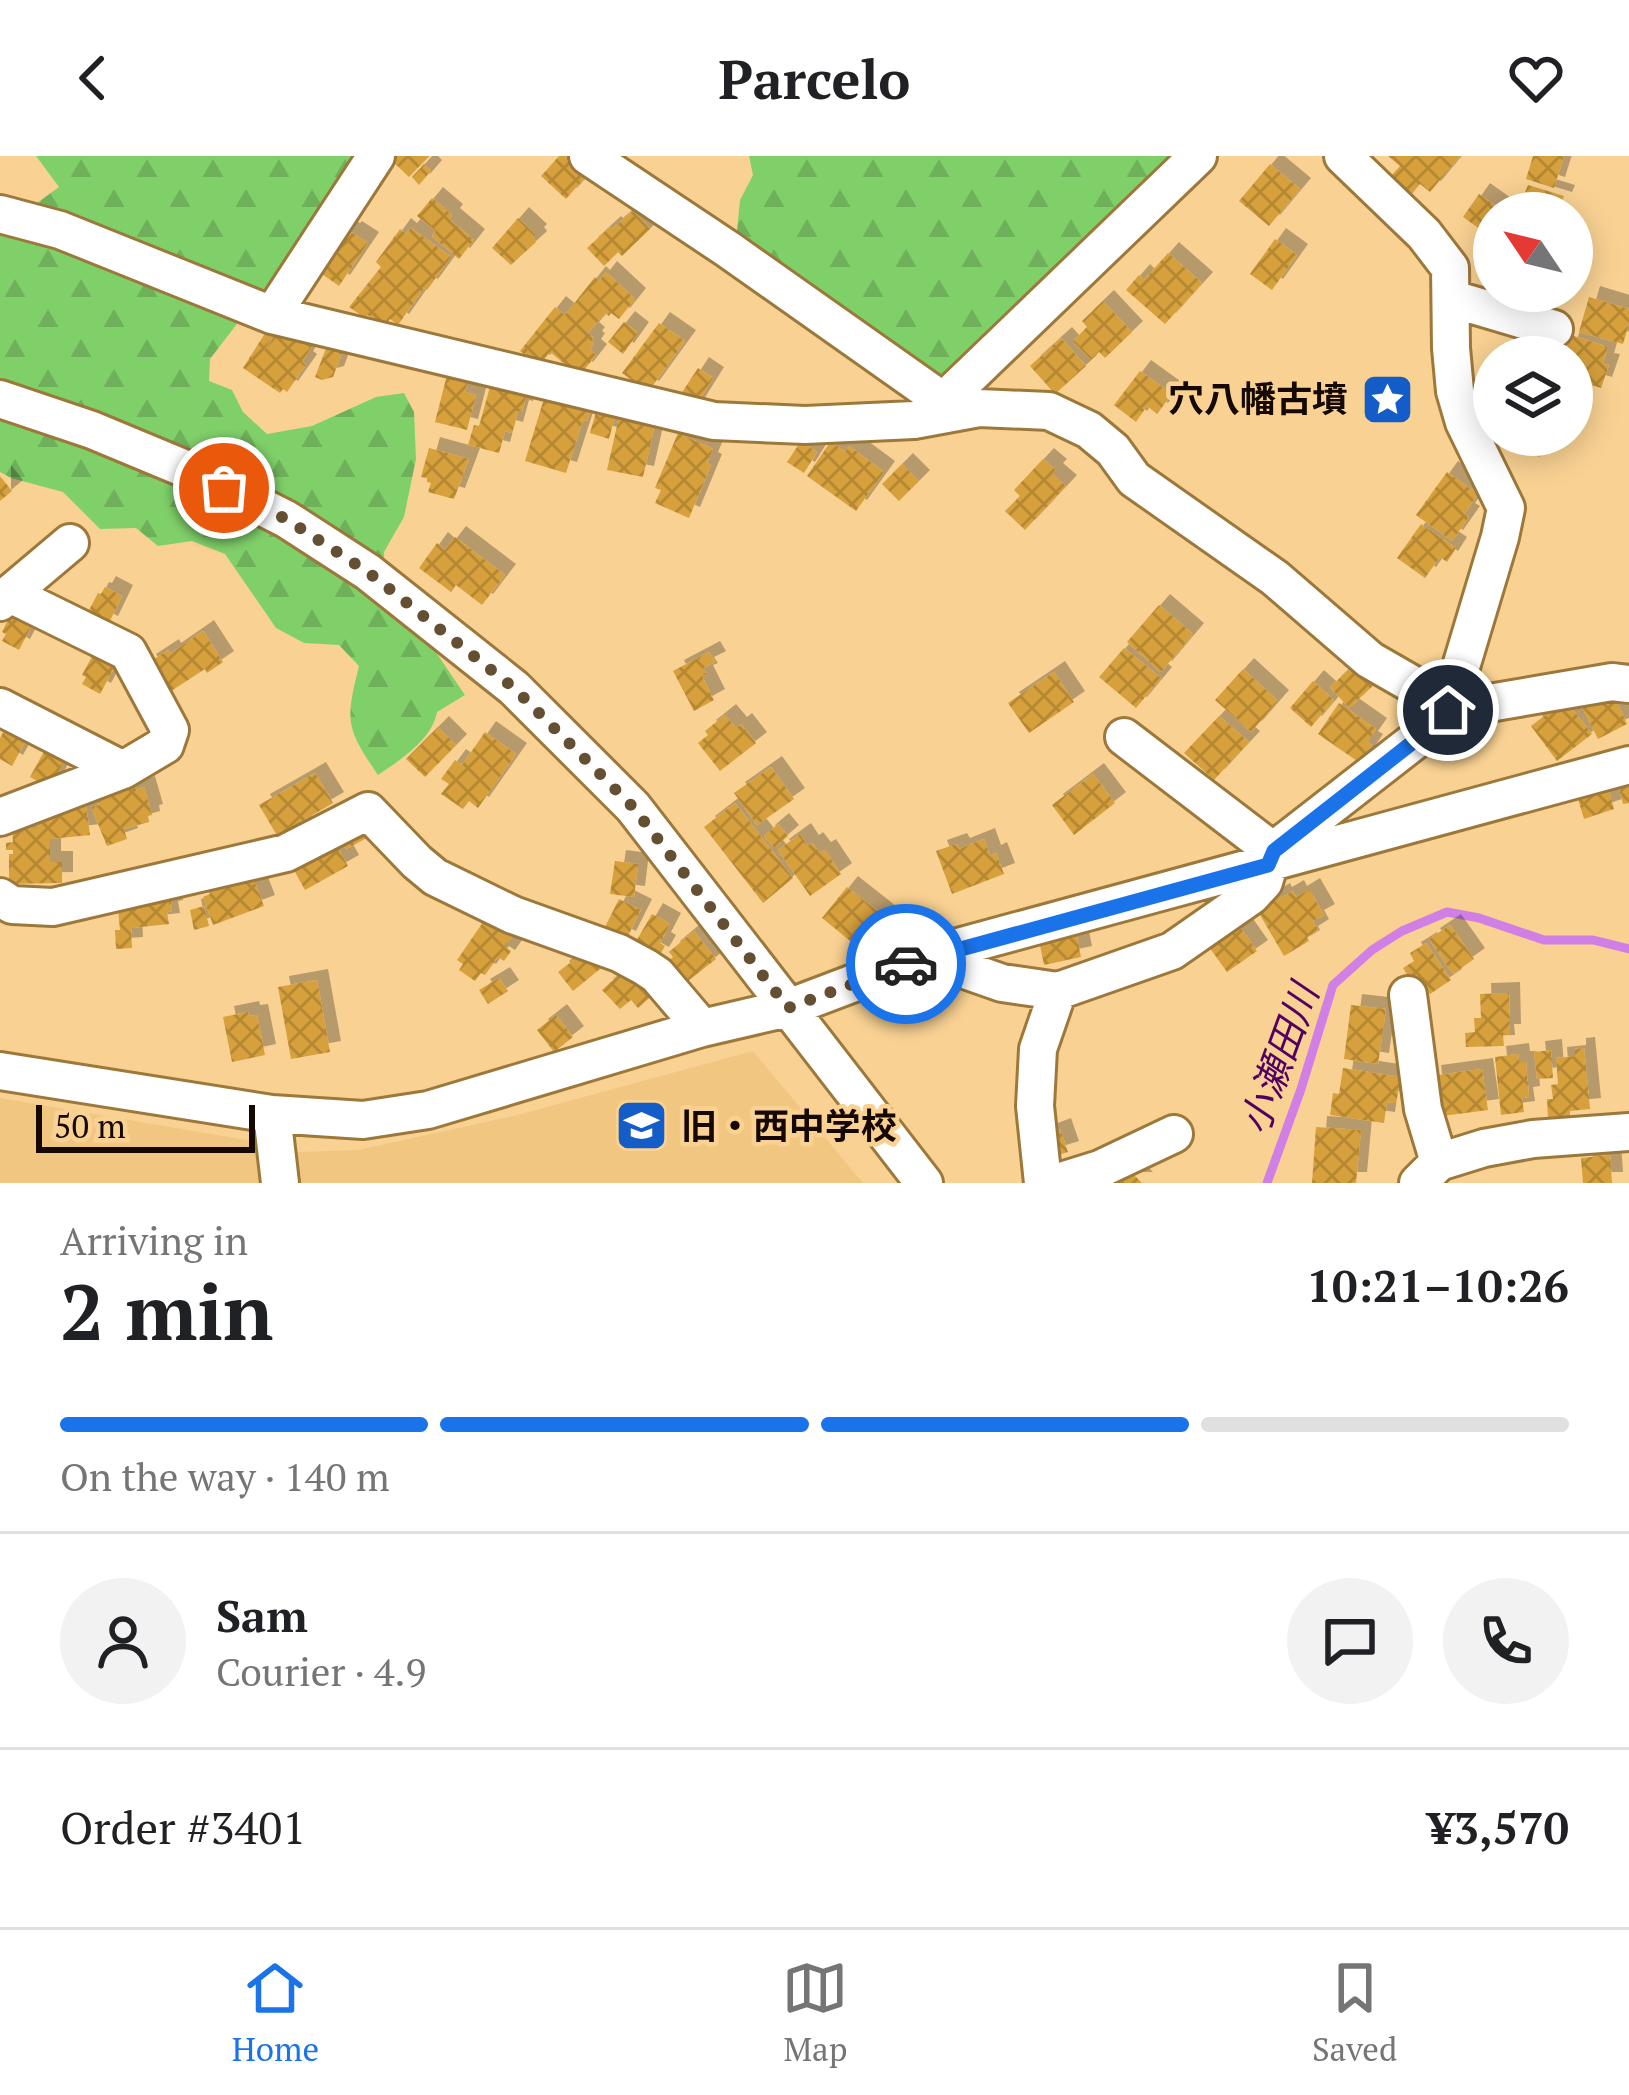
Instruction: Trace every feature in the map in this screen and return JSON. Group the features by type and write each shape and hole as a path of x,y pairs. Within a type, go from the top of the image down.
{"street":[{"path":"272,314 376,156"},
{"path":"588,156 730,250 935,410"},
{"path":"935,410 1198,156"},
{"path":"925,956 1002,983 1058,992 1172,951 1251,896 1264,883 1270,858 1448,710 1506,508 1454,392 1450,268 1424,234 1343,156"},
{"path":"0,214 60,230 272,314 715,421 805,425 935,410 1049,412 1089,430 1113,450 1134,479 1275,578 1370,660 1448,710 1612,682 1629,684"},
{"path":"1453,298 1554,328"},
{"path":"0,399 193,472 286,519 368,572 514,688 633,807 924,1183"},
{"path":"0,817 123,770 165,745 170,730 128,652 5,598 70,543"},
{"path":"0,707 123,770"},
{"path":"1124,737 1270,858"},
{"path":"0,1071 272,1114 363,1120 428,1110 702,1028 788,1008 925,956 1270,858 1629,765"},
{"path":"0,897 12,905 53,907 286,853 368,811 435,877 645,967 702,1028"},
{"path":"1043,1183 1035,1106 1038,1049 1058,992"},
{"path":"1408,995 1428,1172 1484,1148 1629,1132"},
{"path":"272,1114 280,1183"},
{"path":"1055,1183 1100,1169 1174,1134"}],"shaded area":[{"name":"旧・西中学校","path":"753,1051 863,1183 0,1183 0,1098 297,1152 358,1150 514,1116"}],"green space":[{"path":"36,156 361,156 210,359 209,381 232,390 243,412 267,434 312,426 376,397 404,393 414,412 416,459 404,517 384,552 382,606 431,645 465,695 437,712 422,740 378,775 351,724 359,666 339,645 304,643 276,628 225,554 192,541 158,546 136,528 100,529 63,492 0,472 0,230 59,187"},
{"path":"749,156 1180,156 925,397 736,241 740,200 753,175"}],"building":[{"path":"429,156 409,177 390,159"},
{"path":"559,156 566,156 587,175 566,199 541,176"},
{"path":"1388,156 1460,156 1430,192 1420,184 1411,195 1390,177 1400,166"},
{"path":"1533,156 1564,156 1554,188 1526,179"},
{"path":"424,164 431,171 419,185 412,177"},
{"path":"1270,164 1300,189 1269,226 1239,201"},
{"path":"1528,185 1551,192 1525,192"},
{"path":"432,198 474,240 459,259 417,216"},
{"path":"1473,203 1473,224 1463,217"},
{"path":"633,211 650,229 604,266 587,248"},
{"path":"518,218 536,235 536,242 511,265 492,248"},
{"path":"411,228 451,257 398,325 390,319 365,318 349,307 381,267 376,262 400,229 406,234"},
{"path":"342,230 368,243 339,286 322,274 326,269 319,264"},
{"path":"1275,239 1297,255 1272,290 1250,274"},
{"path":"1168,253 1202,283 1165,324 1126,290 1139,275 1144,280"},
{"path":"606,272 635,299 619,319 605,313 588,333 594,338 590,350 596,355 582,373 550,352 539,366 520,351 555,307 565,315 595,277 599,281"},
{"path":"1593,298 1629,309 1623,344 1579,332 1585,312 1593,312"},
{"path":"1103,301 1132,332 1105,358 1099,352 1091,360 1073,341 1087,327 1082,321"},
{"path":"624,322 638,333 623,354 608,342"},
{"path":"284,323 314,343 302,362 306,365 287,392 280,393 243,368 269,327 275,332 263,352"},
{"path":"659,323 685,341 648,392 622,373"},
{"path":"1061,338 1086,366 1055,394 1030,366"},
{"path":"1593,342 1608,347 1603,364 1609,365 1601,388 1593,386"},
{"path":"327,346 342,353 333,377 322,380 315,377"},
{"path":"698,368 713,378 693,410 677,400"},
{"path":"1140,371 1172,394 1157,414 1147,406 1136,422 1114,405"},
{"path":"447,375 468,380 465,392 476,395 467,430 435,422"},
{"path":"493,376 529,386 522,412 518,411 512,433 505,431 499,453 468,445 474,425 479,426"},
{"path":"546,392 592,406 566,473 525,461"},
{"path":"597,408 616,413 609,439 590,433"},
{"path":"619,417 655,424 643,477 607,470"},
{"path":"678,433 713,449 689,518 655,503 661,490 655,488"},
{"path":"801,441 817,452 804,473 787,462"},
{"path":"831,441 845,452 849,446 884,472 856,511 807,476"},
{"path":"429,448 469,459 454,499 428,492 431,483 421,477"},
{"path":"1043,459 1066,486 1025,530 1005,511 1020,496 1014,490"},
{"path":"902,464 919,481 899,501 882,484"},
{"path":"1447,472 1478,494 1452,541 1416,515"},
{"path":"0,476 12,491 0,501"},
{"path":"1421,524 1456,548 1447,562 1440,557 1425,578 1397,558"},
{"path":"455,537 505,575 482,605 456,585 451,592 419,568 437,543 445,550"},
{"path":"105,587 122,596 107,627 86,616"},
{"path":"1159,605 1193,634 1161,672 1127,642"},
{"path":"14,608 35,619 19,650 2,641"},
{"path":"203,631 223,662 165,695 145,665"},
{"path":"1124,648 1161,678 1136,708 1099,677"},
{"path":"95,651 117,663 100,694 82,684"},
{"path":"709,652 715,662 703,668 707,674 702,676 714,700 694,711 673,671"},
{"path":"1356,663 1375,684 1349,708 1330,687"},
{"path":"1243,669 1278,701 1251,732 1215,700"},
{"path":"1054,672 1074,702 1029,733 1008,703"},
{"path":"1313,681 1334,700 1311,727 1290,708"},
{"path":"1611,690 1627,724 1598,739 1581,705"},
{"path":"1565,700 1592,734 1557,761 1531,726"},
{"path":"1339,703 1376,729 1360,763 1318,734"},
{"path":"725,715 736,728 741,724 756,743 720,771 698,743"},
{"path":"1219,716 1249,742 1214,780 1184,753"},
{"path":"7,725 28,737 12,766 0,759 0,738"},
{"path":"438,727 456,745 425,777 406,759"},
{"path":"485,732 516,754 478,808 469,801 463,809 441,794 449,784 441,779 455,760 462,765"},
{"path":"46,748 66,758 50,788 30,777"},
{"path":"771,767 794,799 757,825 734,793"},
{"path":"315,773 333,803 299,823 304,831 282,844 259,805"},
{"path":"1629,773 1629,803 1623,804 1616,776"},
{"path":"1093,774 1115,803 1074,835 1052,805"},
{"path":"1607,783 1614,809 1584,819 1576,792"},
{"path":"134,784 136,790 144,787 152,815 149,822 124,829 127,839 107,846 91,807 99,805 97,797"},
{"path":"735,803 793,878 763,903 704,827"},
{"path":"86,804 90,835 50,839 50,862 62,862 62,883 9,884 13,850 6,850 6,843 13,842 12,828 37,828 37,823 44,823 44,809"},
{"path":"357,820 367,838 346,849 336,832"},
{"path":"778,824 788,836 774,848 764,836"},
{"path":"800,834 808,846 812,843 820,853 825,850 841,874 810,896 778,850"},
{"path":"332,837 348,866 305,890 289,861"},
{"path":"984,839 1004,874 952,894 936,851 956,844 959,849"},
{"path":"615,861 638,864 634,897 610,894"},
{"path":"248,865 264,906 213,925 203,897 210,894 205,881"},
{"path":"847,887 885,917 860,949 822,918"},
{"path":"1309,889 1324,915 1313,921 1318,930 1307,937 1309,941 1284,956 1256,908 1279,894 1281,898 1293,891 1296,897"},
{"path":"170,894 169,924 131,928 132,948 116,949 115,930 120,930 117,899"},
{"path":"619,899 641,910 625,942 603,931"},
{"path":"204,906 209,926 194,930 190,910"},
{"path":"490,912 516,931 505,947 511,951 504,961 498,957 475,981 459,970 463,964 457,960"},
{"path":"652,914 670,924 658,958 634,945"},
{"path":"1231,914 1257,951 1227,972 1201,936"},
{"path":"1450,925 1474,959 1453,974 1429,939"},
{"path":"694,931 716,959 679,988 662,966 673,957 669,952"},
{"path":"1076,932 1081,957 1044,965 1039,940"},
{"path":"1426,943 1451,980 1430,994 1421,981 1414,986 1403,968 1414,961 1410,953"},
{"path":"591,947 605,965 573,991 558,972"},
{"path":"631,964 656,992 638,1008 631,1000 620,1009 602,990"},
{"path":"499,978 508,991 488,1004 479,990"},
{"path":"317,980 330,1052 291,1059 278,987"},
{"path":"1509,993 1510,1035 1503,1035 1504,1046 1466,1047 1465,1033 1475,1032 1474,1018 1481,1018 1480,994"},
{"path":"1351,1005 1386,1009 1378,1064 1344,1059"},
{"path":"257,1015 265,1055 232,1062 223,1017"},
{"path":"556,1015 573,1037 554,1052 537,1030"},
{"path":"1584,1048 1590,1109 1548,1118 1551,1085 1558,1084 1556,1058 1575,1056 1575,1049"},
{"path":"1551,1050 1553,1078 1537,1079 1534,1052"},
{"path":"1518,1054 1519,1062 1526,1062 1529,1097 1522,1098 1524,1112 1501,1115 1495,1057"},
{"path":"1343,1068 1401,1077 1396,1103 1387,1102 1384,1123 1330,1115"},
{"path":"1482,1069 1488,1110 1435,1117 1430,1076"},
{"path":"1316,1127 1361,1130 1356,1183 1312,1183"},
{"path":"1060,1129 1068,1152 1052,1157 1044,1135"},
{"path":"1610,1155 1612,1183 1583,1183 1581,1158"},
{"path":"1124,1165 1142,1183 1107,1183"}],"waterway":[{"name":"小瀬田川","path":"1267,1183 1333,985 1372,950 1447,912 1544,940 1593,940 1629,949"}],"way so far":[{"path":"224,488 286,519 368,572 514,688 633,807 788,1008 906,964"}],"place":[{"name":"穴八幡古墳","path":"1387,399"},
{"name":"旧・西中学校","path":"642,1126"}],"route":[{"path":"906,964 1268,865 1274,851 1448,710"}]}
